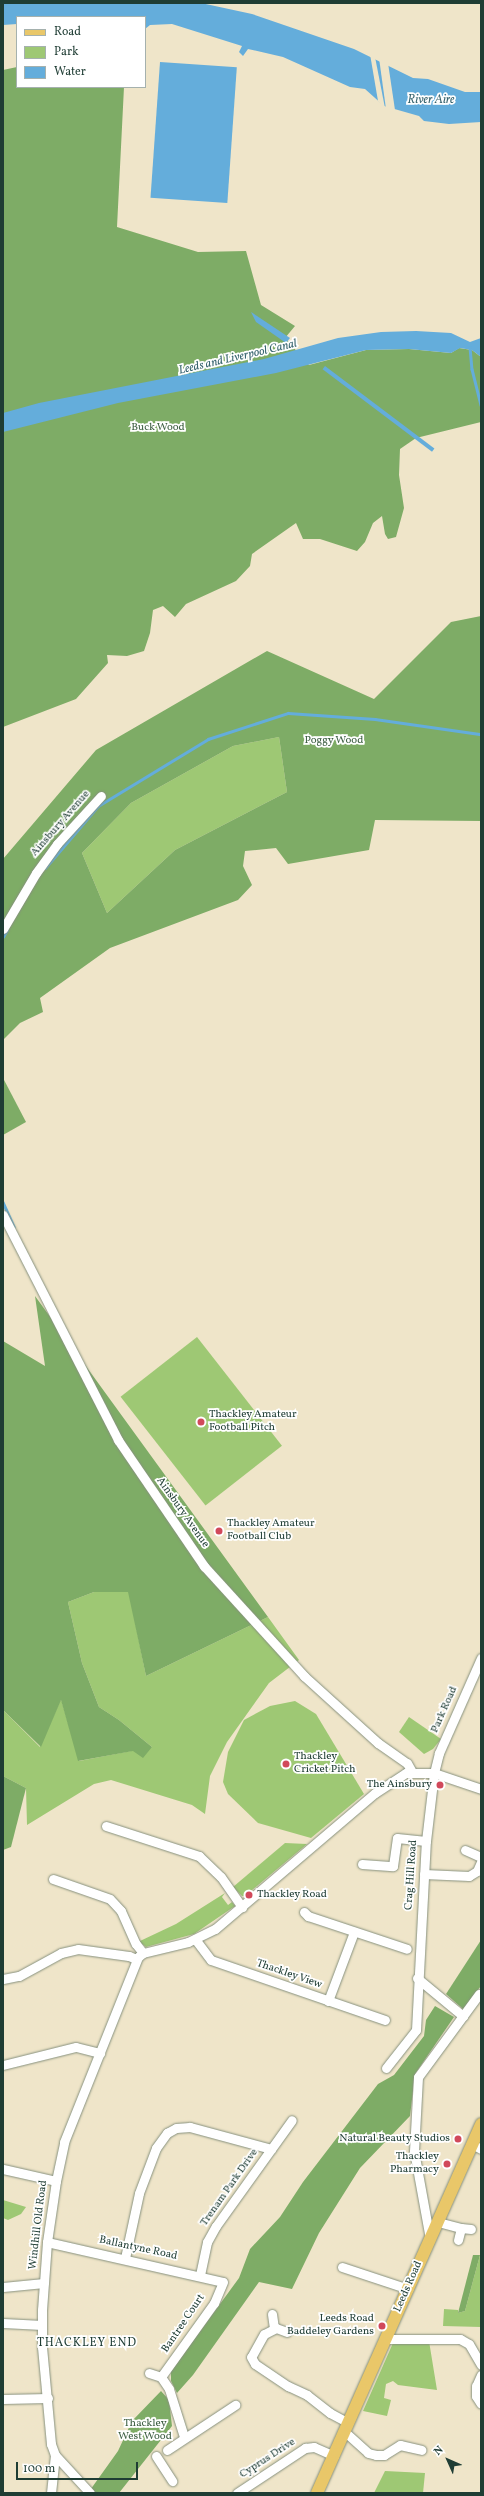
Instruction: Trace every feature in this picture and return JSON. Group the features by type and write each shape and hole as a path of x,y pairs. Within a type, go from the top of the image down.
{"main road":[{"name":"Leeds Road","path":"318,2493 438,2222 477,2147 481,2124"}],"street":[{"name":"Ainsbury Avenue","path":"3,930 36,872 57,844 101,796"},
{"name":"Ainsbury Avenue","path":"3,1215 118,1440 204,1566 304,1676 378,1743 407,1763 412,1772"},
{"name":"Park Road","path":"434,1773 439,1753 481,1658"},
{"path":"3,1979 19,1976 61,1953 78,1949 129,1956 140,1956 196,1939 214,1929 242,1907 375,1793 395,1779 412,1772 434,1773 481,1789"},
{"name":"Crag Hill Road","path":"386,2068 416,2030 417,1978 426,1841 434,1773"},
{"path":"106,1826 199,1856 221,1877 242,1907"},
{"path":"362,1864 393,1866 397,1838 426,1841"},
{"path":"465,1850 481,1857"},
{"path":"424,1874 469,1876 477,1871 481,1862"},
{"path":"53,1878 110,1899 121,1911 140,1956"},
{"path":"304,1912 308,1916 407,1949"},
{"path":"328,2001 354,1932"},
{"name":"Thackley View","path":"196,1939 211,1960 385,2020"},
{"name":"Windhill Old Road","path":"90,2493 55,2454 51,2444 42,2325 47,2242 56,2181 64,2142 140,1956"},
{"path":"417,1978 461,2014"},
{"path":"430,2241 414,2152 418,2077 461,2014 479,1994"},
{"path":"3,2065 76,2047 100,2053"},
{"name":"Trenam Park Drive","path":"200,2275 207,2242 216,2226 292,2120"},
{"path":"125,2258 139,2193 156,2148 167,2133 176,2128 190,2127 271,2149"},
{"path":"3,2169 56,2181"},
{"path":"438,2222 471,2229"},
{"path":"458,2240 461,2228"},
{"name":"Ballantyne Road","path":"47,2242 200,2275 223,2282"},
{"path":"342,2267 408,2289"},
{"name":"Bantree Court","path":"162,2377 214,2303 223,2282"},
{"path":"3,2287 44,2283"},
{"path":"272,2314 274,2328"},
{"path":"3,2323 42,2325"},
{"path":"287,2332 274,2328 264,2334 254,2348 251,2357 255,2364 288,2386 307,2395 330,2413 347,2427 368,2453 384,2455 400,2445 421,2450"},
{"path":"386,2339 460,2339 469,2344 481,2365"},
{"path":"149,2373 162,2377 169,2389 184,2437"},
{"path":"481,2375 476,2386 476,2396 481,2404"},
{"path":"3,2399 48,2398"},
{"path":"167,2450 184,2437 235,2406"},
{"name":"Cyprus Drive","path":"238,2493 305,2448 314,2447 334,2456"},
{"path":"50,2493 55,2454"},
{"path":"156,2456 172,2481"}],"green space":[{"name":"Buck Wood","path":"16,67 16,88 124,88 117,227 198,252 246,251 261,305 295,326 285,338 309,365 366,350 409,349 451,353 459,348 472,350 481,357 481,422 416,438 400,449 399,475 404,508 396,537 388,539 385,534 382,516 373,523 365,542 357,551 320,539 303,539 296,523 252,554 250,566 236,581 186,604 175,617 163,606 153,610 150,633 144,651 127,656 107,655 108,663 76,699 3,727 3,70"},
{"name":"Poggy Wood","path":"481,616 481,821 375,820 369,850 288,864 276,848 245,851 243,866 252,885 238,900 110,948 40,998 43,1012 20,1023 3,1040 3,859 96,750 267,651 374,699 451,622","holes":["279,737 287,792 175,850 107,913 82,853 131,803 233,746"]},
{"path":"279,737 287,792 175,850 107,913 82,853 131,803 233,746"},
{"path":"3,1078 26,1122 3,1135"},
{"path":"35,1296 268,1617 146,1676 128,1592 94,1592 68,1602 82,1663 99,1707 119,1720 152,1747 143,1758 133,1751 78,1761 61,1700 41,1747 3,1710 3,1341 45,1366"},
{"name":"Thackley Amateur Football Pitch","path":"197,1337 282,1446 206,1505 121,1397"},
{"path":"94,1592 129,1592 146,1676 268,1617 299,1660 269,1683 227,1742 210,1776 205,1814 192,1805 111,1780 94,1784 27,1825 26,1788 3,1776 3,1710 40,1747 61,1699 79,1761 152,1747 119,1720 99,1707 82,1663 68,1602"},
{"name":"Thackley Cricket Pitch","path":"295,1701 316,1714 364,1794 311,1838 258,1823 228,1794 223,1782 228,1752 244,1720 270,1706"},
{"path":"409,1717 441,1739 433,1749 424,1754 399,1732"},
{"path":"3,1776 26,1788 11,1847 3,1850"},
{"path":"285,1843 307,1844 245,1896 242,1896 233,1887"},
{"path":"225,1893 222,1897 228,1905 232,1902 235,1906 194,1934 146,1947 141,1943 140,1941 176,1924"},
{"path":"481,1940 481,1986 463,2009 446,1994"},
{"path":"435,2006 454,2017 415,2074 410,2116 360,2168 319,2233 292,2289 259,2282 193,2375 177,2393 171,2381 171,2371 239,2278 250,2249 280,2217 303,2182 378,2084 394,2075 424,2036 426,2020"},
{"path":"3,2200 26,2207 21,2214 8,2220 3,2218"},
{"path":"473,2255 480,2255 465,2311 458,2313"},
{"path":"480,2255 481,2327 443,2326 444,2309 458,2310 458,2313 465,2311"},
{"path":"429,2341 437,2390 398,2385 393,2381 386,2384 384,2398 391,2400 387,2416 363,2411 393,2343"},
{"name":"Thackley West Wood","path":"161,2391 169,2400 172,2426 119,2493 88,2493 118,2451 132,2421"},
{"path":"385,2471 425,2473 423,2493 374,2493"}],"water":[{"name":"River Aire","path":"3,3 201,3 252,14 354,49 413,78 428,79 465,92 481,92 481,122 449,124 424,121 419,116 384,106 365,89 350,87 283,57 248,49 243,56 239,52 242,46 172,24 150,25 146,28 146,16 16,16 16,24 3,25"},
{"path":"160,62 237,67 227,203 151,198"},
{"path":"251,312 290,338 286,343 256,322"},
{"path":"416,331 451,333 470,342 481,338 481,357 472,350 460,348 451,353 409,349 366,350 276,373 118,403 3,432 3,413 39,403 264,359 338,338 381,332"},
{"path":"325,366 434,448 432,452 323,369"}],"pier":[{"path":"370,54 375,57 385,108 378,101"},
{"path":"379,58 388,63 395,110 386,109"}],"waterway":[{"path":"470,347 472,369 481,405"},
{"path":"45,868 98,806 208,739 288,713 375,719 481,734"},
{"path":"3,937 7,930"},
{"path":"3,1202 14,1227"}],"place":[{"name":"Thackley Amateur Football Pitch","path":"201,1422"},
{"name":"Thackley Amateur Football Club","path":"219,1531"},
{"name":"Thackley Cricket Pitch","path":"286,1764"},
{"name":"The Ainsbury","path":"440,1785"},
{"name":"Thackley Road","path":"249,1895"},
{"name":"Natural Beauty Studios","path":"458,2139"},
{"name":"Thackley Pharmacy","path":"447,2164"},
{"name":"Leeds Road Baddeley Gardens","path":"382,2326"}],"district":[{"name":"THACKLEY END","path":"87,2344"}],"water label":[{"name":"Leeds and Liverpool Canal","path":"238,358"}]}
